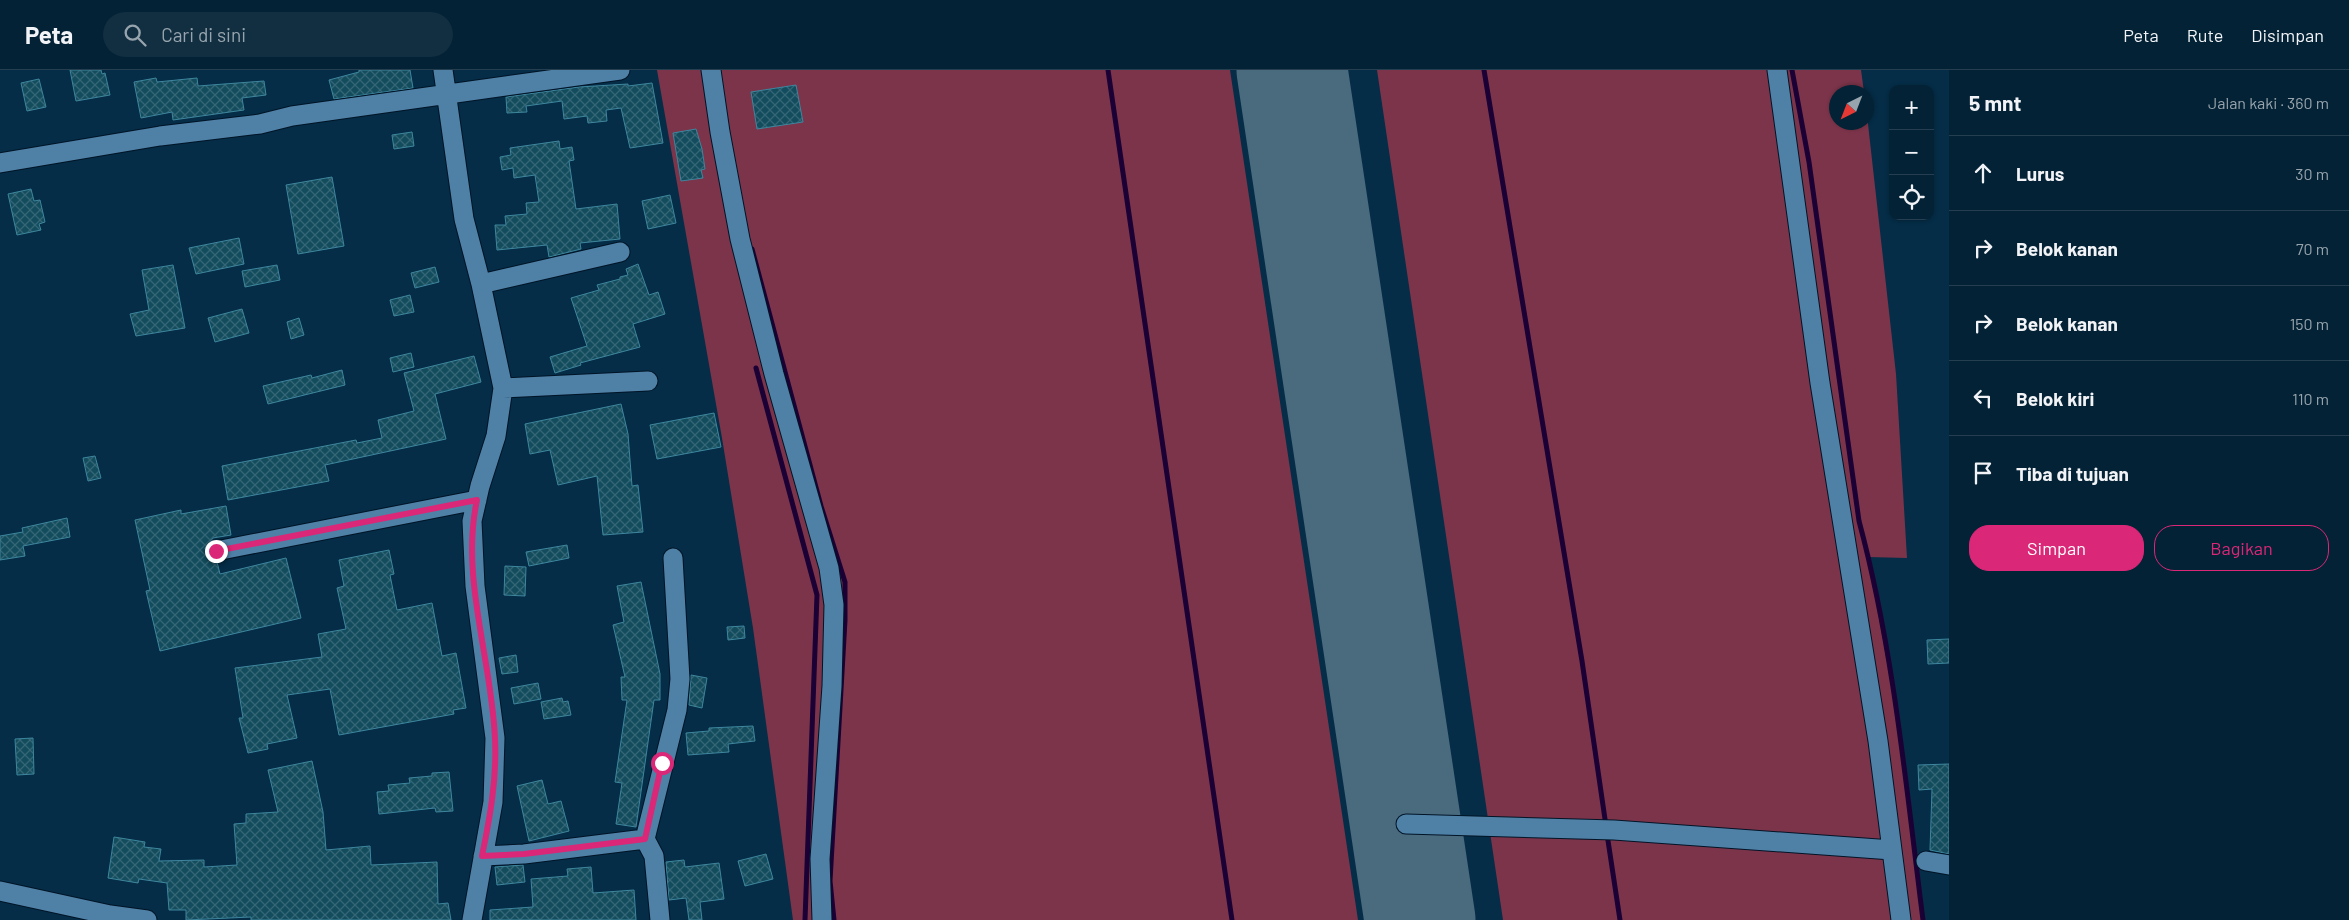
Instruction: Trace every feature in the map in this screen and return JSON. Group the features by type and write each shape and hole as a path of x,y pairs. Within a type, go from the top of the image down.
{"street":[{"path":"443,70 464,220 481,284 503,388 496,436 472,522 475,586 495,738 493,802 472,920"},
{"path":"0,163 160,136 260,124 292,116 620,70"},
{"path":"711,70 720,132 740,239 774,374 829,568 834,605 832,686 820,859 822,920"},
{"path":"1777,70 1820,383 1877,731 1901,920"},
{"path":"481,284 620,252"},
{"path":"503,388 648,381"},
{"path":"216,551 477,500"},
{"path":"660,920 654,856 645,839 677,710 679,687 673,558"},
{"path":"1406,824 1606,830 1892,850"},
{"path":"482,856 524,854 645,839"},
{"path":"1926,861 1949,865"},
{"path":"0,890 110,914 147,920"}],"shaded area":[{"path":"657,70 1230,70 1358,920 793,920 753,628 722,438"},
{"path":"1377,70 1861,70 1863,85 1829,85 1829,130 1869,130 1896,374 1907,558 1868,557 1895,706 1923,920 1503,920"}],"building":[{"path":"70,70 101,70 102,74 105,73 110,95 76,101"},
{"path":"359,70 410,70 413,88 334,99 329,80 359,72"},
{"path":"156,78 157,82 197,78 198,86 264,81 266,95 242,98 244,110 173,120 172,112 141,118 134,82"},
{"path":"39,79 46,107 27,111 21,83"},
{"path":"652,83 663,143 630,148 621,108 606,110 607,121 588,123 587,116 564,119 562,101 526,106 527,112 507,113 506,97 579,87 628,84 628,86"},
{"path":"796,85 803,122 757,129 751,92"},
{"path":"696,129 705,169 701,170 703,178 681,181 673,133"},
{"path":"412,132 414,146 394,149 392,135"},
{"path":"559,141 560,149 572,147 574,160 569,161 576,209 617,204 620,239 580,243 581,249 549,257 547,245 497,250 495,225 506,225 505,216 527,214 526,203 539,202 535,175 514,178 513,168 502,170 500,157 511,155 510,148"},
{"path":"332,177 344,246 298,254 286,185"},
{"path":"31,189 34,201 40,200 45,222 39,224 41,230 17,235 8,194"},
{"path":"670,195 676,223 648,229 642,201"},
{"path":"239,238 244,264 196,274 189,248"},
{"path":"638,264 649,295 658,292 665,314 633,324 640,347 580,363 581,365 555,373 550,357 587,346 571,298 599,290 597,285 628,275 626,269"},
{"path":"173,265 185,328 136,336 130,314 149,310 142,270"},
{"path":"277,265 280,280 245,287 242,271"},
{"path":"435,267 439,282 415,288 411,273"},
{"path":"410,295 414,312 394,316 390,300"},
{"path":"242,309 249,333 215,342 208,318"},
{"path":"299,318 304,335 291,339 287,322"},
{"path":"411,353 414,367 393,372 390,358"},
{"path":"474,356 481,382 435,394 446,439 325,465 329,481 228,500 222,466 356,440 357,443 382,438 378,420 414,411 404,373"},
{"path":"342,370 345,385 268,404 263,386 311,375 312,378"},
{"path":"621,404 628,434 632,486 638,485 643,532 603,535 597,476 558,485 550,450 530,454 525,424"},
{"path":"714,413 721,447 657,459 650,425"},
{"path":"95,456 101,478 88,481 83,458"},
{"path":"226,506 231,535 213,538 205,548 207,558 217,562 220,574 286,558 301,618 160,651 146,591 150,590 135,520 181,510 181,514"},
{"path":"67,518 70,537 23,546 25,556 0,560 0,536 23,532 22,528"},
{"path":"567,545 569,558 529,566 526,552"},
{"path":"389,550 394,574 390,575 397,610 432,603 442,656 456,653 466,708 453,710 454,714 339,735 330,689 287,695 297,738 267,744 268,749 248,753 239,718 243,718 235,668 322,657 318,634 346,629 337,588 344,586 339,560"},
{"path":"505,566 526,567 525,596 504,595"},
{"path":"641,582 660,674 660,700 654,700 636,827 616,824 622,783 615,782 627,700 622,700 621,677 625,677 613,625 624,622 617,586"},
{"path":"744,626 745,638 728,640 727,627"},
{"path":"1949,639 1949,663 1928,664 1927,640"},
{"path":"516,655 518,672 502,674 499,658"},
{"path":"691,675 707,678 702,708 689,705"},
{"path":"538,683 541,699 514,704 511,688"},
{"path":"562,698 563,702 568,701 571,715 544,719 541,702"},
{"path":"753,726 755,741 728,744 729,752 688,755 686,733 709,731 709,728"},
{"path":"33,738 34,774 17,775 15,739"},
{"path":"312,761 323,812 326,850 370,846 371,865 437,862 438,904 448,903 451,920 251,920 251,917 186,920 186,910 169,910 167,883 139,879 138,883 108,878 114,837 145,842 144,847 161,849 159,861 204,860 204,867 237,865 234,824 246,823 246,814 278,812 268,770"},
{"path":"1949,764 1949,854 1930,850 1932,789 1919,790 1918,765"},
{"path":"449,772 453,811 436,812 435,808 379,814 377,792 389,791 388,785 410,783 409,778 432,776 432,773"},
{"path":"542,780 548,804 561,801 569,831 529,841 517,786"},
{"path":"766,854 773,879 745,886 738,861"},
{"path":"684,860 685,867 719,863 724,899 700,902 702,920 689,920 686,898 669,900 666,862"},
{"path":"523,865 525,882 497,885 495,867"},
{"path":"591,867 593,893 634,890 636,920 490,920 490,910 533,907 531,879 568,876 567,869"}],"waterway":[{"path":"1108,70 1232,920"},
{"path":"1484,70 1582,661 1606,826"},
{"path":"1792,70 1809,162 1859,521 1881,619 1898,719 1923,920"},
{"path":"752,249 821,506 845,582 845,620 830,881 834,920"},
{"path":"756,368 817,595 805,920"},
{"path":"1607,834 1620,920"}],"runway":[{"path":"1292,70 1420,920"}],"route":[{"path":"216,551 477,500 472,522 475,586 495,738 493,802 482,856 524,854 645,839 662,763"}]}
